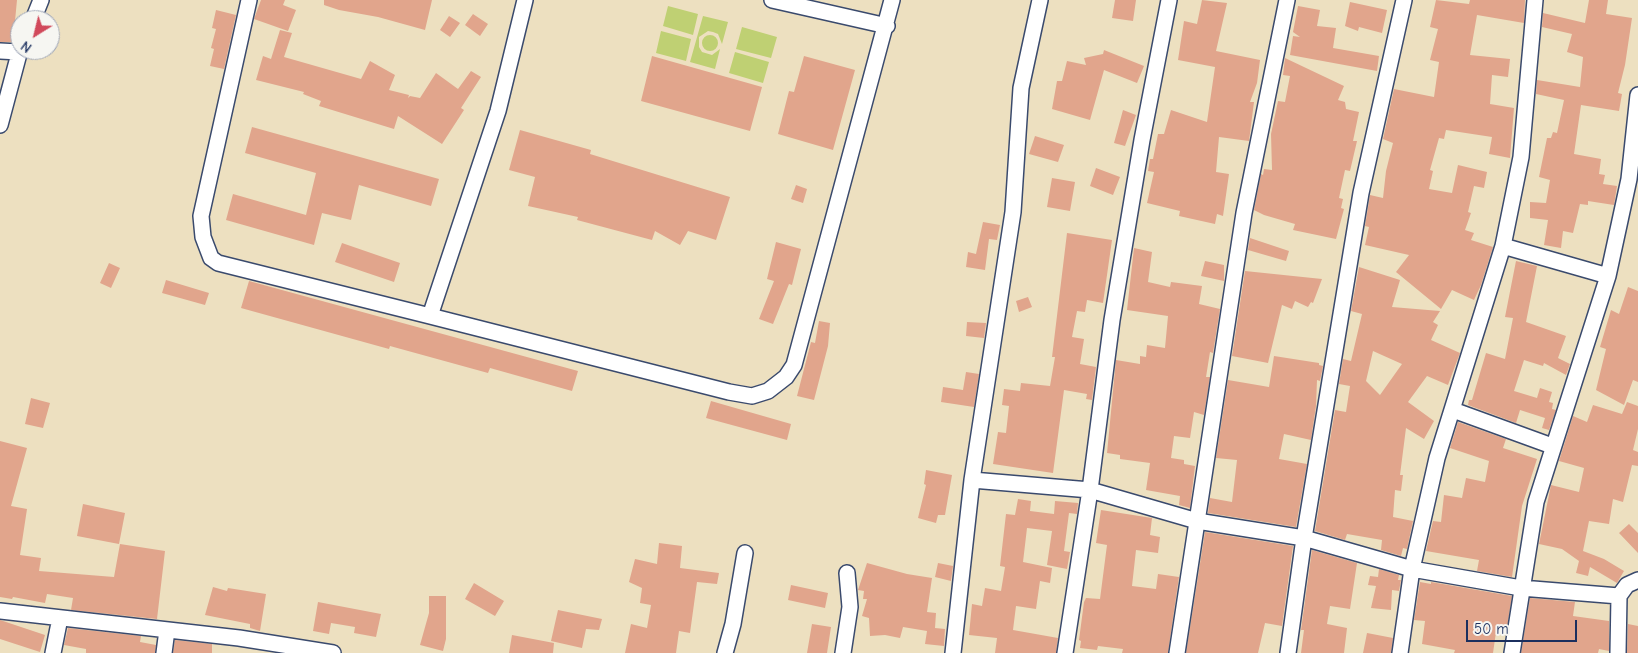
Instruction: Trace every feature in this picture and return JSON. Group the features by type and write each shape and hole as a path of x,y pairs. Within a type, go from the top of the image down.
{"street":[{"path":"249,0 201,216 203,237 211,258 218,263 729,392 752,396 768,391 786,378 794,365 887,26 892,0"},
{"path":"430,316 498,111 525,0"},
{"path":"772,0 887,26"},
{"path":"953,653 972,480 1013,212 1021,88 1040,0"},
{"path":"1064,653 1090,490 1112,320 1142,140 1170,0"},
{"path":"1177,653 1244,213 1286,0"},
{"path":"1288,653 1304,538 1361,193 1404,0"},
{"path":"1400,653 1412,569 1437,458 1503,246 1521,157 1535,0"},
{"path":"0,124 18,60"},
{"path":"1512,653 1536,502 1552,446 1608,276 1629,180 1638,95"},
{"path":"1503,246 1608,276"},
{"path":"1453,410 1552,446"},
{"path":"972,480 1090,490 1197,521 1304,538 1412,569 1521,588 1619,596"},
{"path":"724,653 733,624 745,553"},
{"path":"843,653 850,607 847,573"},
{"path":"1618,653 1619,596 1627,585 1638,580"},
{"path":"0,611 167,630 266,648 333,653"},
{"path":"53,653 60,618"},
{"path":"164,653 167,630"}],"green space":[{"path":"668,6 698,14 693,35 663,26"},
{"path":"703,16 728,22 722,44 718,34 713,32 708,31 699,37 699,47 702,52 712,55 720,49 715,69 690,62"},
{"path":"742,27 777,37 771,58 736,49"},
{"path":"661,31 691,39 686,61 656,53"},
{"path":"710,35 718,43 710,51 702,43"},
{"path":"735,52 769,62 763,83 729,73"}],"building":[{"path":"0,0 17,0 16,10 10,10 10,42 0,42"},
{"path":"261,0 285,0 283,5 296,10 288,31 254,19"},
{"path":"324,0 432,0 425,30 378,17 339,10 324,5"},
{"path":"1115,0 1136,0 1133,21 1112,18"},
{"path":"1202,0 1227,3 1216,51 1260,60 1257,83 1250,102 1254,102 1249,141 1219,137 1216,172 1229,174 1223,216 1217,214 1215,224 1179,216 1180,211 1147,203 1154,172 1148,171 1150,159 1153,159 1158,134 1164,134 1171,110 1207,122 1215,67 1178,60 1184,21 1197,24"},
{"path":"1436,0 1469,4 1470,0 1525,0 1524,23 1477,15 1470,55 1510,59 1508,77 1492,75 1490,104 1514,108 1510,158 1489,154 1492,137 1446,130 1444,139 1439,138 1430,170 1433,171 1429,189 1452,193 1458,165 1487,172 1484,188 1474,186 1468,212 1471,213 1465,230 1474,233 1471,240 1493,247 1481,285 1474,300 1452,290 1441,309 1396,272 1409,255 1365,245 1369,227 1365,226 1370,195 1383,198 1386,171 1393,143 1383,139 1394,89 1434,97 1439,62 1430,60 1438,29 1430,27"},
{"path":"1589,0 1608,0 1606,14 1632,18 1625,65 1618,93 1622,94 1619,111 1581,105 1574,154 1601,159 1599,174 1605,175 1603,184 1617,186 1614,205 1588,201 1588,205 1580,204 1573,233 1563,231 1561,248 1544,245 1548,220 1530,218 1530,202 1546,203 1550,180 1539,177 1547,138 1551,138 1553,132 1557,133 1564,100 1536,94 1537,80 1580,87 1583,57 1567,52 1572,34 1542,27 1543,13 1585,23"},
{"path":"1350,2 1387,10 1382,33 1359,27 1358,31 1345,26"},
{"path":"1298,6 1320,10 1317,26 1336,28 1333,48 1379,56 1377,71 1290,55 1293,36 1300,37 1293,32"},
{"path":"216,10 236,15 224,69 210,66 214,49 211,48 216,29 212,28"},
{"path":"473,14 488,24 480,36 465,25"},
{"path":"449,16 460,23 450,37 440,30"},
{"path":"280,30 292,33 284,57 361,79 370,61 395,75 389,90 409,95 408,98 410,96 420,98 436,73 458,89 471,71 481,77 461,108 464,110 442,144 398,116 394,129 319,106 321,101 303,94 304,92 256,80 263,56 271,59"},
{"path":"1104,50 1144,66 1137,83 1104,70 1090,120 1052,109 1057,81 1062,81 1067,61 1086,65 1084,58 1103,54"},
{"path":"652,56 762,87 750,131 641,101"},
{"path":"804,56 855,70 833,150 778,134 789,91 794,92"},
{"path":"1285,58 1344,86 1338,100 1345,102 1346,109 1359,112 1353,141 1357,141 1350,171 1345,170 1339,198 1343,199 1341,208 1344,209 1336,239 1293,230 1295,224 1264,215 1254,210 1261,174 1263,175 1264,169 1272,170 1271,134 1278,101 1285,102 1290,76 1283,75"},
{"path":"1123,110 1136,115 1125,146 1114,143"},
{"path":"252,127 439,179 431,206 359,185 351,220 322,213 314,245 226,220 233,194 306,215 316,173 245,153"},
{"path":"520,130 591,150 590,154 730,197 716,240 688,231 680,245 655,231 652,240 577,220 578,217 528,206 535,177 509,170"},
{"path":"1035,136 1064,145 1058,162 1029,154"},
{"path":"1096,168 1120,177 1113,195 1090,186"},
{"path":"1052,178 1075,182 1070,211 1047,207"},
{"path":"796,185 807,189 803,203 791,199"},
{"path":"983,222 1000,225 997,240 989,239 985,270 966,267 968,252 976,254"},
{"path":"1067,233 1112,240 1103,303 1087,300 1085,312 1077,311 1072,337 1084,339 1080,364 1096,367 1092,400 1086,399 1087,394 1064,390 1053,473 993,464 998,432 1006,433 1009,406 1002,405 1004,389 1020,391 1021,383 1050,386 1055,357 1052,357"},
{"path":"1250,238 1289,251 1286,261 1248,250"},
{"path":"776,242 801,249 792,285 789,284 773,324 759,319 774,281 767,279"},
{"path":"342,243 400,263 394,282 335,262"},
{"path":"1134,248 1152,252 1148,282 1170,287 1171,282 1202,286 1199,304 1220,309 1213,353 1210,352 1206,377 1210,377 1204,415 1194,412 1190,438 1174,436 1171,458 1184,460 1184,464 1195,466 1190,508 1179,505 1180,496 1146,490 1150,463 1120,459 1120,455 1107,453 1116,360 1140,364 1140,356 1146,357 1147,345 1165,348 1168,316 1127,310"},
{"path":"1205,261 1224,265 1224,281 1201,276"},
{"path":"1516,261 1537,266 1526,322 1566,336 1558,358 1570,364 1566,375 1544,363 1543,366 1524,360 1514,391 1537,398 1540,388 1552,392 1549,402 1553,403 1552,409 1556,410 1549,430 1542,428 1545,418 1520,410 1516,423 1468,405 1469,400 1472,400 1486,353 1505,359 1513,318 1505,317"},
{"path":"109,263 120,268 111,288 100,283"},
{"path":"1359,267 1400,280 1392,307 1440,311 1433,322 1438,325 1431,340 1460,353 1448,385 1427,376 1408,402 1434,421 1424,439 1406,428 1400,475 1403,475 1401,491 1395,490 1393,517 1413,521 1407,549 1403,548 1401,556 1381,550 1382,540 1347,534 1345,540 1315,531 1335,410 1346,412 1350,386 1339,384 1343,359 1351,361 1362,314 1351,311","holes":["1373,351 1402,364 1380,395 1366,381"]},
{"path":"1245,271 1322,279 1313,303 1311,302 1308,307 1295,301 1292,309 1282,305 1268,363 1232,356"},
{"path":"166,280 209,293 205,305 162,293"},
{"path":"249,281 578,371 572,391 490,368 488,373 390,346 389,349 241,308"},
{"path":"1628,287 1638,291 1638,382 1633,380 1624,405 1596,390 1606,349 1600,347 1611,310 1619,314"},
{"path":"1028,297 1032,307 1019,312 1016,301"},
{"path":"819,321 830,323 828,346 814,400 797,396 811,342 815,343"},
{"path":"967,322 986,323 984,338 966,336"},
{"path":"1274,356 1319,363 1319,365 1323,366 1320,381 1317,380 1316,406 1311,440 1284,434 1279,459 1307,464 1296,527 1208,513 1210,498 1232,502 1237,460 1216,458 1228,380 1269,387"},
{"path":"966,372 979,374 974,407 941,402 943,387 963,390"},
{"path":"31,398 50,403 43,428 25,424"},
{"path":"711,401 791,424 787,440 706,418"},
{"path":"1627,402 1638,406 1638,429 1633,450 1638,452 1638,466 1632,465 1623,502 1613,499 1609,524 1589,521 1583,551 1604,559 1624,571 1617,583 1590,567 1588,576 1576,573 1579,561 1562,549 1539,544 1551,485 1579,492 1584,468 1559,461 1573,416 1587,422 1593,405 1622,414"},
{"path":"1458,422 1506,439 1503,448 1537,459 1522,506 1512,577 1477,571 1479,560 1426,551 1433,521 1441,522 1444,495 1462,498 1466,478 1485,482 1489,461 1450,448"},
{"path":"0,441 27,448 11,506 27,509 20,555 41,558 39,571 114,577 120,544 165,551 157,619 71,610 73,598 47,594 45,603 13,597 12,599 0,597"},
{"path":"926,470 952,475 945,515 938,515 936,523 918,518 926,485 924,484"},
{"path":"1018,499 1031,501 1030,511 1054,514 1055,501 1078,503 1077,514 1069,513 1064,551 1070,552 1067,569 1047,565 1052,531 1027,528 1023,562 1052,568 1050,583 1040,581 1036,609 1016,606 1013,630 1058,638 1056,653 995,653 997,638 969,635 972,604 982,606 985,588 1001,591 1005,567 1000,566 1006,514 1015,515"},
{"path":"83,504 125,513 119,544 77,536"},
{"path":"1101,510 1152,518 1150,535 1160,537 1158,553 1136,550 1132,586 1156,589 1158,574 1179,577 1168,653 1122,653 1123,649 1098,646 1097,650 1080,648 1081,641 1079,640 1084,602 1086,598 1100,599 1107,545 1096,543"},
{"path":"1629,524 1638,533 1638,553 1619,533"},
{"path":"1205,532 1293,546 1282,626 1265,623 1258,653 1186,653"},
{"path":"659,543 682,546 680,568 719,573 717,584 697,582 690,633 679,631 676,653 625,653 631,624 647,628 651,605 640,603 642,588 629,582 635,559 657,564"},
{"path":"1312,550 1357,563 1350,609 1330,606 1327,624 1347,628 1344,653 1301,653 1304,630 1301,630"},
{"path":"867,563 907,574 932,578 927,612 936,613 935,628 945,629 944,646 925,644 927,631 903,627 900,638 885,635 870,636 869,618 862,616 867,599 863,599 864,591 858,590"},
{"path":"938,563 953,566 951,581 935,577"},
{"path":"1379,569 1399,575 1398,580 1401,580 1399,591 1392,590 1391,610 1371,608 1376,586 1368,585 1370,576 1378,577"},
{"path":"1420,582 1431,584 1431,582 1512,596 1506,634 1496,632 1493,653 1454,653 1455,650 1422,644 1425,621 1414,620"},
{"path":"474,583 504,601 495,616 465,599"},
{"path":"791,585 828,593 825,608 788,600"},
{"path":"213,587 227,591 228,588 266,594 260,631 250,628 250,624 205,615"},
{"path":"429,596 446,596 446,639 443,651 420,645 429,613"},
{"path":"1530,598 1575,602 1573,616 1609,621 1609,651 1599,649 1598,653 1521,653"},
{"path":"318,602 381,614 376,637 354,633 355,627 331,623 329,634 313,631"},
{"path":"558,610 602,619 599,630 586,629 582,648 551,641"},
{"path":"0,620 45,635 40,652 0,639"},
{"path":"812,624 831,627 827,653 807,653"},
{"path":"1628,624 1638,626 1638,653 1627,653"},
{"path":"68,628 141,636 140,642 156,645 155,653 86,653 86,649 64,645"},
{"path":"1367,633 1393,638 1391,653 1363,653"},
{"path":"512,635 554,643 553,653 509,653"},
{"path":"175,640 212,644 212,653 173,653"}]}
